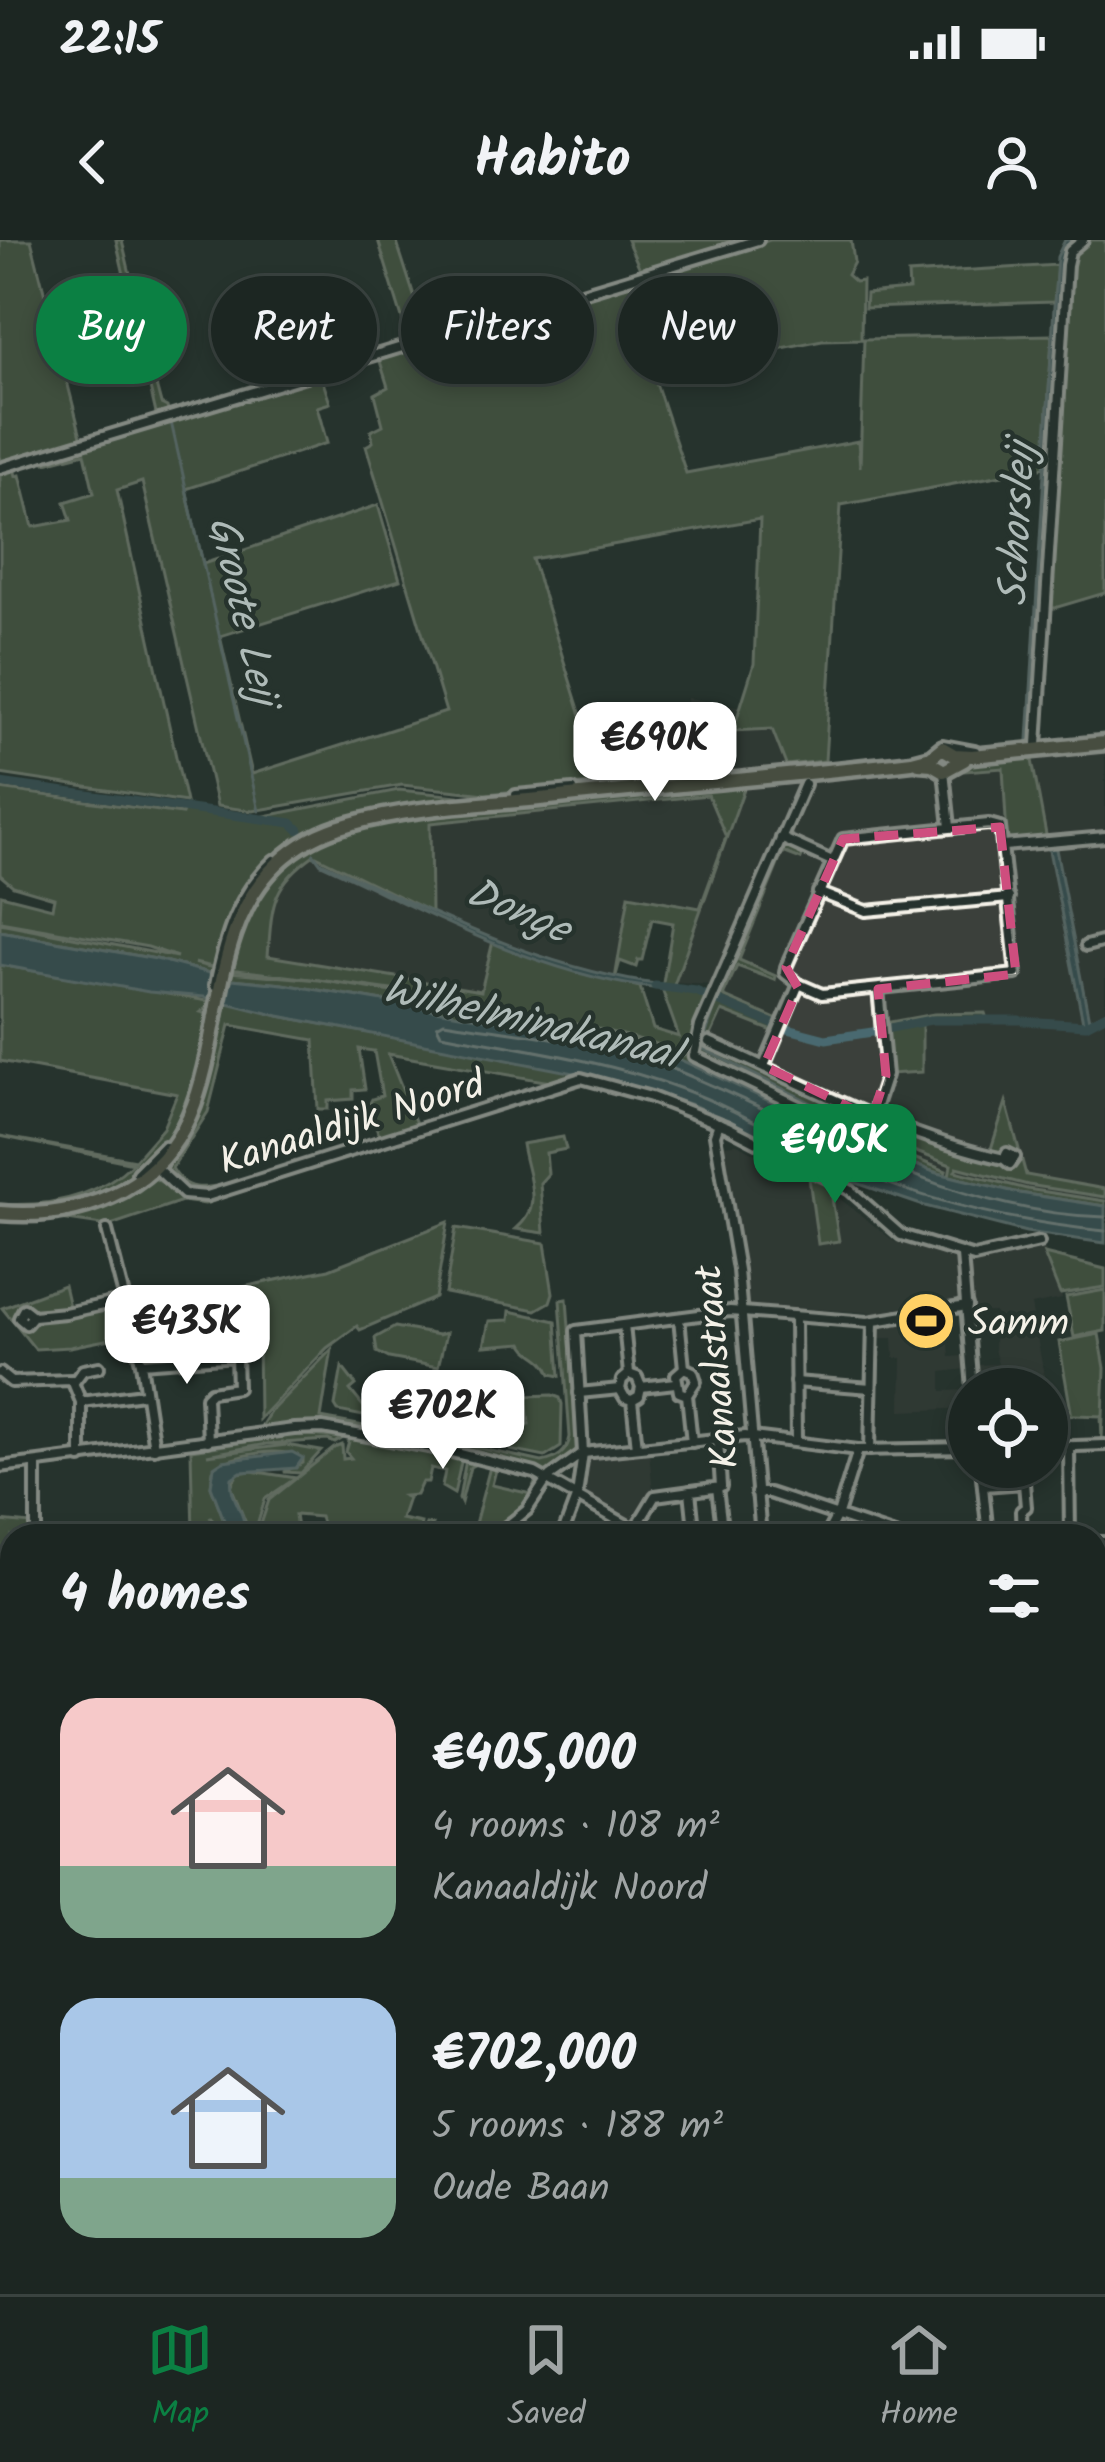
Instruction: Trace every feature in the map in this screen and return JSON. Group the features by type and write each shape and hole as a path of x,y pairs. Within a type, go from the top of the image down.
{"main road":[{"path":"0,1211 47,1214 77,1209 132,1185 183,1132 200,1093 222,962 236,922 251,894 305,843 356,822 465,804 888,762 943,762 1105,741"}],"street":[{"path":"0,468 758,240"},
{"path":"1037,745 1067,265 1070,250 1083,240"},
{"path":"888,762 923,755 939,744 975,751 1105,741"},
{"path":"943,762 950,827"},
{"path":"805,784 700,1026 694,1056 832,1122"},
{"path":"995,825 1003,832 1016,974 822,994 785,974 840,841 847,836 950,827 995,825"},
{"path":"1004,846 1105,837"},
{"path":"781,838 832,861"},
{"path":"818,892 866,911 1009,898"},
{"path":"1086,946 1105,941"},
{"path":"764,1066 799,984"},
{"path":"872,1118 885,1081 878,989"},
{"path":"709,1042 872,1118 1004,1160"},
{"name":"Kanaaldijk Noord","path":"151,1163 184,1194 207,1196 581,1078 651,1097 718,1123 850,1190 901,1235 962,1255 985,1257 1039,1242"},
{"name":"Kanaalstraat","path":"718,1123 715,1135 743,1312 760,1524"},
{"path":"107,1230 141,1364 154,1448"},
{"path":"962,1255 971,1368"},
{"path":"33,1316 126,1300"},
{"path":"566,1524 584,1453 574,1333 743,1312 873,1322 967,1306"},
{"path":"679,1318 684,1369 696,1378 694,1390 687,1395"},
{"path":"795,1318 796,1442"},
{"path":"870,1450 873,1322"},
{"path":"624,1324 629,1374"},
{"path":"141,1364 236,1356 237,1388 206,1397 208,1441"},
{"path":"74,1382 83,1370 99,1367"},
{"path":"684,1369 675,1383 687,1395"},
{"path":"0,1373 8,1382 74,1382"},
{"path":"629,1374 637,1377 641,1387 632,1400 620,1389 629,1374"},
{"path":"74,1382 81,1402 81,1457"},
{"path":"795,1382 872,1388"},
{"path":"641,1387 675,1383"},
{"path":"579,1394 620,1389"},
{"path":"81,1402 143,1394"},
{"path":"687,1395 692,1442"},
{"path":"632,1400 638,1447"},
{"path":"0,1467 322,1428 444,1450 548,1478 626,1524"},
{"path":"512,1524 548,1478 584,1453 752,1437 858,1450 948,1448"},
{"path":"638,1524 655,1496 722,1485 718,1439"},
{"path":"1070,1524 1070,1446 1105,1445"},
{"path":"832,1524 858,1450"},
{"path":"36,1463 36,1524"},
{"path":"717,1488 722,1524"},
{"path":"984,1488 987,1524"},
{"path":"1022,1524 1024,1488"},
{"path":"690,1491 693,1524"},
{"path":"757,1493 861,1524"}],"highlighted area":[{"path":"1000,827 1016,974 878,989 886,1075 872,1118 764,1066 798,988 786,967 843,839"}],"shaded area":[{"path":"687,698 743,707 775,726 786,740 787,771 685,780"},
{"path":"1105,750 1105,1202 1039,1194 952,1173 882,1149 682,1058 714,985 675,983 721,851 700,908 628,900 615,979 495,939 482,991 267,956 273,898 292,872 313,857 321,864 430,823 708,795 726,837 746,783"},
{"path":"737,1144 830,1191 895,1242 977,1261 1043,1245 1062,1299 1031,1305 1043,1368 976,1368 998,1364 995,1312 947,1313 950,1357 965,1356 966,1368 942,1372 948,1409 901,1411 902,1358 894,1358 893,1338 879,1338 876,1313 746,1305 719,1145"},
{"path":"649,1451 653,1492 635,1523 581,1493 587,1457"}],"green space":[{"path":"0,240 31,240 40,276 36,276 36,384 68,384 82,440 0,465"},
{"path":"116,240 122,240 130,276 124,276"},
{"path":"378,240 396,240 408,276 401,276 401,315"},
{"path":"627,240 729,240 730,244 641,271"},
{"path":"770,240 851,240 854,262 847,275 862,281 861,339 822,340 778,349 778,276 651,276"},
{"path":"1087,240 1105,240 1105,593 1051,609 1071,268 1074,254"},
{"path":"1057,265 1054,302 865,308 866,294 909,290 908,274"},
{"path":"618,286 618,384 656,384 686,473 858,441 860,467 864,339 1052,335 1045,467 841,505 825,761 786,765 772,729 733,731 754,664 760,519 532,559 602,783 486,794 402,785 253,811 217,806 142,482 117,490 186,802 0,774 0,472 14,468 16,476 20,475 33,527 71,520 65,502 94,493 85,453 46,463 44,459 294,384 324,384 330,403 317,407 327,443 186,489 203,564 378,505 400,580 220,636 252,774 446,712 366,446 373,442 371,431 383,425 375,394 388,387 379,358 401,351 401,384 594,384 594,293"},
{"path":"149,384 156,384 169,415 157,418"},
{"path":"1031,755 1047,840 1015,843 1007,837 1003,768 965,771 965,762"},
{"path":"746,783 673,988 709,996 690,1040 690,1054 461,1001 228,969 251,915 272,882 300,855 335,835 418,817","holes":["708,795 726,837 700,908 629,895 615,979 620,961 636,967 642,960 652,919 673,923 662,989 679,1037 653,1029 640,987 585,974 493,941 481,991 268,956 281,888 314,855 431,912 430,823"]},
{"path":"0,789 182,814 184,809 255,818 399,790 458,796 457,801 345,821 303,838 283,851 217,968 194,963 229,972 319,980 508,1011 624,1037 689,1057 946,1171 945,1175 863,1146 706,1072 624,1042 232,979 156,959 0,931 0,923 177,957 148,947 0,921 1,895 52,908 54,898 13,886 0,875"},
{"path":"782,842 804,852 801,859 783,852 739,960 776,976 775,980 737,966 723,996 780,1021 775,1032 722,1011 707,1044 868,1123 830,1120 695,1055 695,1044"},
{"path":"0,965 219,1003 219,1010 201,1012 208,1014 197,1073 172,1133 154,1155 110,1187 57,1204 0,1207 71,1198 104,1185 133,1163 0,1136 135,1160 163,1128 177,1094 0,1061"},
{"path":"223,1002 279,1016 580,1072 550,1082 388,1054 417,1126 380,1138 369,1105 382,1096 374,1051 359,1049 365,1089 353,1090 353,1099 328,1101 328,1109 318,1109 314,1040 230,1025 208,1112 172,1168 192,1186 237,1182 191,1194 179,1187 166,1168 199,1111"},
{"path":"985,1013 987,1019 922,1022 922,1072 889,1074 885,1023 934,1014"},
{"path":"1006,1102 1026,1175 1105,1189 1105,1197 957,1167 955,1171 1105,1201 1105,1206 949,1176 951,1165 836,1122 870,1126 872,1122 1010,1168 1018,1162 1014,1150 990,1152"},
{"path":"563,1137 566,1149 546,1153 548,1174 540,1183 544,1233 516,1229 532,1200 522,1144"},
{"path":"154,1178 187,1197 220,1199 205,1204 182,1201 108,1226 68,1220 122,1197"},
{"path":"809,1178 830,1186 839,1241 818,1244"},
{"path":"448,1222 435,1298 360,1330 357,1326 327,1348 259,1419 258,1331 174,1337 171,1302 329,1269"},
{"path":"456,1228 545,1243 553,1293 550,1302 536,1310 445,1293"},
{"path":"1044,1254 1105,1269 1105,1287 1060,1294"},
{"path":"64,1285 70,1311 35,1314 25,1307 17,1316 27,1326 35,1319 123,1302 131,1335 35,1349 2,1308"},
{"path":"1105,1290 1105,1331 1074,1337 1066,1297"},
{"path":"567,1299 578,1454 549,1473 465,1451 465,1445 542,1462 557,1457 566,1447 570,1437 560,1300"},
{"path":"510,1311 556,1321 560,1376 551,1374 523,1343 484,1346 489,1321 509,1320"},
{"path":"395,1327 446,1333 438,1367 377,1352 375,1338"},
{"path":"1099,1334 1105,1368 1102,1440 1101,1416 1068,1415 1068,1368 1064,1368 1059,1342"},
{"path":"332,1349 321,1418 417,1436 416,1442 320,1425 259,1430 270,1412"},
{"path":"342,1367 356,1385 350,1390 363,1406 371,1401 388,1421 338,1411"},
{"path":"552,1395 562,1404 561,1447 545,1457 510,1450 507,1443 515,1426 529,1424 526,1396"},
{"path":"487,1404 501,1410 501,1436 495,1443 471,1429 478,1407"},
{"path":"299,1434 343,1438 335,1443 266,1444 207,1455 286,1445 321,1451 301,1473 284,1472 303,1459 270,1452 244,1456 213,1470 211,1486 225,1524 215,1524 210,1516 213,1524 193,1524 191,1450"},
{"path":"350,1438 462,1458 454,1494 442,1487 445,1471 431,1468 428,1482 422,1482 416,1495 404,1496 408,1498 401,1519 421,1524 322,1524 320,1517 295,1515 296,1524 261,1524 269,1500 334,1448 342,1445 343,1459 351,1458 346,1452"},
{"path":"466,1459 497,1466 492,1485 531,1494 537,1477 543,1480 506,1524 475,1524 490,1467 470,1467 461,1503"},
{"path":"238,1473 296,1478 265,1499 258,1524 245,1524 231,1486"}],"water":[{"path":"1065,240 1073,240 1063,254 1034,740 1028,740 1057,257"},
{"path":"1055,844 1089,1020 1105,1012 1105,1017 1084,1027 1048,845"},
{"path":"313,853 319,861 487,936 573,966 663,985 662,989 530,958 321,864"},
{"path":"0,931 156,959 232,979 624,1042 672,1056 934,1172 1019,1193 1105,1206 1105,1243 1026,1232 921,1205 839,1177 695,1106 621,1082 279,1016 204,997 0,965"},
{"path":"292,1452 303,1458 296,1468 241,1472 232,1478 243,1524 225,1524 211,1486 214,1467 223,1461"}],"waterway":[{"name":"Groote Leij","path":"171,422 259,811"},
{"name":"Donge","path":"0,783 292,823 299,830"},
{"name":"Donge","path":"655,986 709,997"},
{"name":"Donge","path":"716,1000 778,1026"},
{"name":"Wilhelminakanaal","path":"715,1007 701,1048 828,1111"},
{"name":"Donge","path":"1024,1021 1086,1025 1105,1015"},
{"name":"Donge","path":"885,1029 931,1020 1019,1020"},
{"name":"Donge","path":"784,1028 826,1039 879,1031"}],"place":[{"name":"Samm","path":"926,1321"}],"water label":[{"name":"Schorsleij","path":"1015,524"}]}
